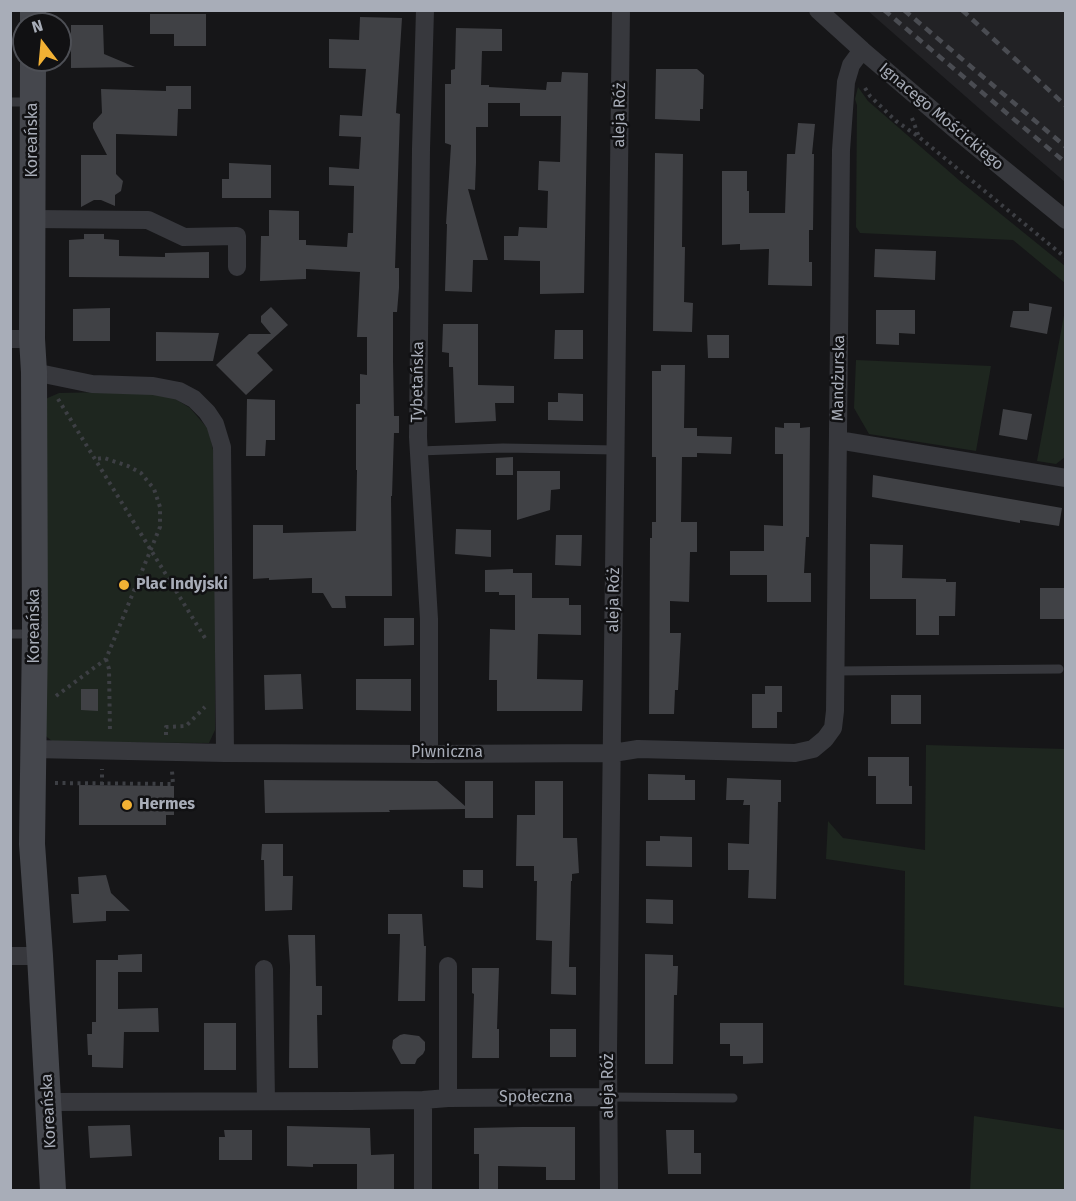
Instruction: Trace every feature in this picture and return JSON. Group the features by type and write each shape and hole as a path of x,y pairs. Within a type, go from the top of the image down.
{"street":[{"name":"Tybetańska","path":"425,10 418,451 429,619 429,754"},
{"name":"aleja Róż","path":"609,1191 608,1097 621,10"},
{"name":"Ignacego Mościckiego","path":"818,10 957,131 1065,220"},
{"name":"Mandżurska","path":"835,711 842,150 846,82 851,65 862,50"},
{"name":"Koreańska","path":"30,72 22,102 33,219 21,339 34,372 23,634 33,749 32,844 53,1191"},
{"path":"33,219 148,220 184,237 237,236 237,267"},
{"path":"34,372 92,384 153,386 179,391 194,399 215,424 222,447 225,753"},
{"path":"838,440 1065,478"},
{"name":"Piwniczna","path":"33,749 429,754 613,753 638,749 795,753 813,749 825,739 833,728 835,711"},
{"path":"10,956 40,956"},
{"path":"448,966 448,1098"},
{"path":"264,969 266,1101"},
{"name":"Społeczna","path":"48,1102 608,1097"},
{"path":"423,1100 423,1191"}],"lane":[{"path":"418,451 503,448 616,450"},
{"path":"835,670 1059,669"},
{"name":"Społeczna","path":"608,1097 733,1098"}],"path":[{"path":"851,65 870,96 897,121 1065,258"},
{"path":"55,394 214,653 223,657"},
{"path":"48,701 106,658 160,526 160,507 154,489 141,473 104,458 95,459"},
{"path":"105,751 110,739 109,669 106,658"},
{"path":"48,783 173,784 166,727 186,726 205,707 224,704"}],"shaded area":[{"path":"868,11 1065,11 1065,182 989,117"},
{"path":"858,87 868,101 960,181 1065,266 1065,283 1013,240 860,233 856,227 857,105 855,99"},
{"path":"1065,310 1065,457 1056,464 1037,461"},
{"path":"856,360 991,366 976,451 869,434 854,408"},
{"name":"Plac Indyjski","path":"106,392 169,395 190,408 209,430 215,474 215,730 209,743 53,742 42,733 43,400 59,393"},
{"path":"926,745 1065,749 1065,1008 904,985 905,871 826,859 828,821 843,838 925,850"},
{"path":"974,1116 1065,1130 1065,1190 970,1190"}],"building":[{"path":"150,14 206,14 206,46 174,46 174,34 150,34"},
{"path":"360,17 402,18 396,113 400,114 395,268 399,268 399,288 397,312 393,312 393,361 394,416 399,416 399,433 394,433 391,496 392,596 345,596 346,608 332,608 323,593 312,593 312,578 253,579 253,525 283,525 283,533 356,531 356,404 360,404 360,374 367,375 367,337 357,337 360,272 306,269 306,279 260,281 261,236 269,236 269,210 299,211 299,240 306,240 306,245 347,247 348,233 353,233 354,186 329,185 329,167 359,169 361,137 339,136 340,115 362,116 366,69 329,68 329,39 359,40"},
{"path":"72,25 103,25 104,54 135,67 72,68"},
{"path":"456,28 502,29 502,51 482,51 481,85 546,90 547,82 561,82 562,72 588,73 584,293 540,294 540,261 504,260 504,236 518,236 519,227 547,228 548,191 538,190 539,161 560,162 561,116 520,116 520,103 488,103 488,127 476,127 475,190 468,189 488,260 473,260 472,292 445,291 451,145 445,143 445,84 451,84 451,70 455,69"},
{"path":"656,69 697,69 704,75 703,109 700,109 700,121 655,119"},
{"path":"166,86 191,86 191,109 178,109 177,136 116,134 116,174 123,181 121,191 115,195 115,206 101,200 94,200 81,207 81,155 107,155 93,128 93,123 102,113 101,89 166,91"},
{"path":"798,123 815,124 812,154 814,154 813,230 809,230 812,286 768,285 769,249 740,250 740,244 722,245 722,171 747,171 749,213 785,213 787,154 795,154"},
{"path":"655,153 683,154 684,302 693,303 692,332 653,331"},
{"path":"229,163 271,165 271,198 222,198 222,179 229,179"},
{"path":"84,234 104,234 104,239 119,240 119,256 165,257 165,253 209,252 209,278 69,277 69,240 84,239"},
{"path":"875,249 936,251 935,280 874,277"},
{"path":"1029,303 1052,307 1047,334 1010,327 1013,311 1029,311"},
{"path":"271,307 288,325 257,353 273,370 246,395 216,365 249,334 271,334 261,322 261,316"},
{"path":"110,308 110,341 73,341 73,309"},
{"path":"876,310 915,310 915,334 899,333 899,345 876,344"},
{"path":"443,324 478,324 478,385 514,386 514,403 495,403 496,421 455,423 453,367 449,367 449,353 442,352"},
{"path":"555,330 583,330 583,359 554,359"},
{"path":"156,332 219,333 213,361 156,361"},
{"path":"707,335 729,335 729,358 708,358"},
{"path":"661,365 685,365 684,428 697,428 697,436 732,437 731,454 697,453 697,457 682,457 681,522 697,522 697,552 690,552 689,602 670,601 670,633 681,633 678,690 675,690 674,714 649,714 650,538 652,538 652,522 656,522 656,457 652,457 652,371 661,371"},
{"path":"558,393 583,394 583,421 548,420 548,402 558,402"},
{"path":"247,399 275,400 275,440 266,440 265,456 246,456"},
{"path":"1003,409 1032,414 1027,440 999,435"},
{"path":"784,423 800,423 800,428 810,427 809,537 806,537 804,573 811,573 811,602 767,602 767,575 730,575 730,551 764,551 764,525 783,526 783,454 775,454 775,427 784,428"},
{"path":"513,457 513,475 496,475 496,458"},
{"path":"517,471 560,471 560,489 551,490 550,510 517,520"},
{"path":"873,475 1062,508 1059,526 1020,520 1020,523 872,497"},
{"path":"456,529 491,530 491,557 455,554"},
{"path":"556,535 582,535 581,566 555,565"},
{"path":"870,544 903,545 902,578 946,579 946,582 956,582 955,616 939,616 939,635 916,635 916,599 870,599"},
{"path":"513,569 513,573 532,573 532,598 569,598 569,605 581,605 581,635 538,634 537,679 583,680 582,711 497,711 497,680 489,680 490,629 515,630 515,595 485,592 485,570"},
{"path":"1040,588 1065,588 1065,619 1040,619"},
{"path":"384,618 414,618 414,645 384,646"},
{"path":"301,674 303,709 265,710 264,675"},
{"path":"356,679 411,679 411,711 356,710"},
{"path":"765,686 782,686 782,712 777,712 777,728 752,728 752,694 765,694"},
{"path":"81,689 98,689 98,711 81,710"},
{"path":"891,695 921,695 921,724 891,724"},
{"path":"868,757 909,757 909,786 912,786 912,804 876,804 876,776 868,776"},
{"path":"648,774 685,775 685,780 695,780 695,800 648,800"},
{"path":"727,778 781,780 781,802 778,802 776,899 748,898 749,870 728,870 728,843 749,844 750,805 743,805 744,800 726,800"},
{"path":"264,780 437,781 465,806 465,781 493,781 493,818 465,818 465,809 265,813"},
{"path":"535,781 563,781 563,838 577,838 579,873 572,874 571,881 569,967 576,967 576,995 551,994 552,941 536,940 537,881 534,881 534,866 516,866 517,815 535,815"},
{"name":"Hermes","path":"79,785 174,786 174,815 166,815 166,825 79,825"},
{"path":"660,836 692,837 692,867 646,866 646,841 660,841"},
{"path":"262,844 283,844 283,876 293,876 292,910 265,911"},
{"path":"463,870 483,870 483,888 463,887"},
{"path":"106,875 111,893 130,911 106,911 106,921 73,923 71,894 79,894 78,877"},
{"path":"646,899 673,900 673,924 646,923"},
{"path":"388,914 422,914 424,946 426,946 425,1001 398,1001 400,934 388,934"},
{"path":"288,935 315,935 316,986 322,986 322,1015 317,1015 318,1068 289,1068"},
{"path":"142,954 142,972 118,972 118,1009 158,1008 159,1032 124,1032 123,1068 92,1067 92,1055 88,1055 87,1034 92,1034 92,1022 96,1022 96,960 118,960 118,955"},
{"path":"645,954 673,955 673,966 678,966 677,995 674,995 673,1064 645,1064"},
{"path":"472,968 499,968 497,1029 499,1029 499,1058 472,1058 474,994 472,993"},
{"path":"204,1023 236,1023 236,1070 204,1070"},
{"path":"720,1023 763,1023 763,1063 743,1064 743,1056 730,1056 730,1044 720,1044"},
{"path":"550,1029 576,1029 576,1057 550,1057"},
{"path":"404,1034 419,1036 425,1042 425,1050 415,1064 401,1064 392,1048 393,1040"},
{"path":"130,1125 132,1156 90,1158 88,1126"},
{"path":"287,1126 370,1128 371,1155 394,1154 394,1191 357,1191 357,1164 287,1166"},
{"path":"575,1127 575,1180 546,1180 546,1167 498,1166 498,1191 479,1191 479,1154 474,1154 474,1128"},
{"path":"224,1130 252,1130 252,1160 219,1160 219,1137 225,1137"},
{"path":"666,1130 694,1130 694,1153 701,1153 701,1174 668,1174"}],"railway":[{"path":"884,10 1066,163"},
{"path":"904,10 1066,147"},
{"path":"962,10 1066,106"}],"place":[{"name":"Plac Indyjski","path":"124,585"},
{"name":"Hermes","path":"127,805"}]}
